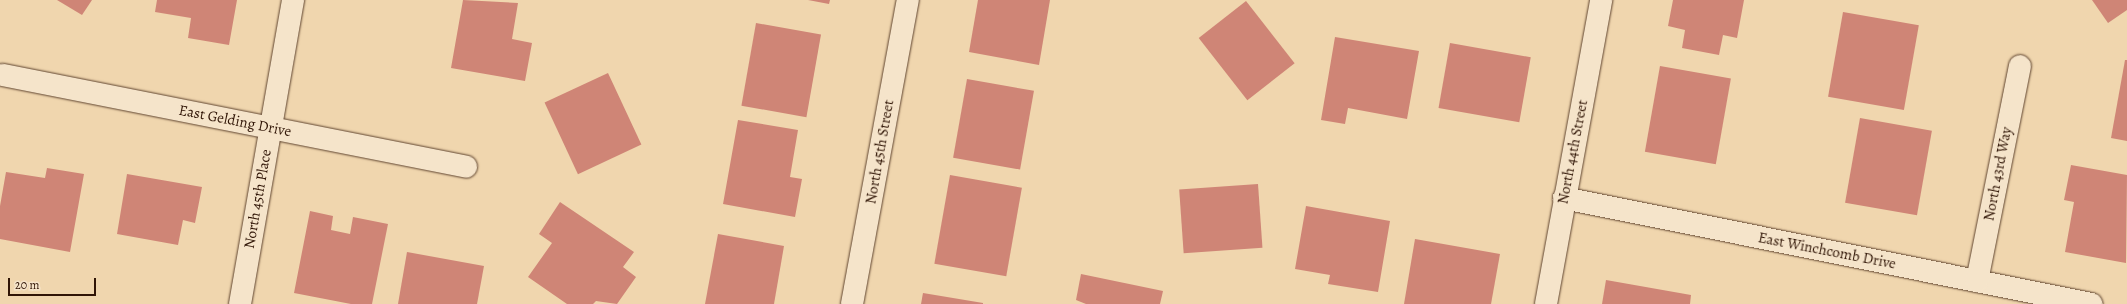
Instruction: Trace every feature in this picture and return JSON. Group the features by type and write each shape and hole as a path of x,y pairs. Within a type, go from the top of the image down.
{"street":[{"name":"North 45th Place","path":"240,304 293,0"},
{"name":"North 45th Street","path":"852,304 908,0"},
{"name":"North 44th Street","path":"1546,304 1601,0"},
{"name":"North 43rd Way","path":"1977,282 2020,66"},
{"name":"East Gelding Drive","path":"3,75 466,167"},
{"name":"East Winchcomb Drive","path":"1564,198 2090,304"}],"building":[{"path":"57,0 92,0 82,15"},
{"path":"157,0 237,0 229,45 188,38 191,18 155,12"},
{"path":"463,0 518,3 512,39 532,43 525,81 451,68"},
{"path":"808,0 830,0 829,4"},
{"path":"978,0 1050,0 1039,65 969,52"},
{"path":"1673,0 1744,0 1737,38 1723,35 1719,55 1682,48 1685,30 1668,26"},
{"path":"2092,0 2127,0 2127,10 2108,23"},
{"path":"1246,1 1295,63 1247,100 1199,38"},
{"path":"1843,12 1919,25 1904,110 1828,97"},
{"path":"756,23 821,34 806,117 741,106"},
{"path":"1335,37 1419,51 1407,119 1348,108 1345,124 1321,120"},
{"path":"1450,43 1531,57 1519,122 1439,108"},
{"path":"2125,60 2127,60 2127,141 2111,138"},
{"path":"1660,66 1731,79 1716,164 1645,152"},
{"path":"608,73 641,145 578,174 545,103"},
{"path":"967,79 1034,91 1020,170 953,158"},
{"path":"1860,118 1932,131 1917,215 1845,203"},
{"path":"738,120 798,130 790,177 802,179 795,217 723,204"},
{"path":"2071,165 2127,175 2126,263 2065,252 2074,202 2064,200"},
{"path":"47,168 84,174 70,252 0,239 0,206 6,172 45,178"},
{"path":"127,174 202,187 195,223 183,220 178,245 117,234"},
{"path":"950,175 1022,188 1006,276 934,264"},
{"path":"1258,184 1262,248 1184,253 1179,190"},
{"path":"560,202 634,252 623,267 636,277 617,304 596,301 593,304 567,304 528,277 552,243 539,234"},
{"path":"1306,206 1390,221 1378,292 1328,284 1330,275 1295,269"},
{"path":"310,211 333,216 331,230 350,234 353,217 388,224 372,304 351,304 294,293"},
{"path":"718,234 784,246 774,304 705,304"},
{"path":"1415,239 1500,254 1491,304 1404,304"},
{"path":"407,252 484,266 477,304 398,304"},
{"path":"1081,274 1163,291 1160,304 1086,304 1076,300"},
{"path":"1606,280 1691,295 1690,304 1602,304"},
{"path":"923,293 983,303 983,304 921,304"}]}
